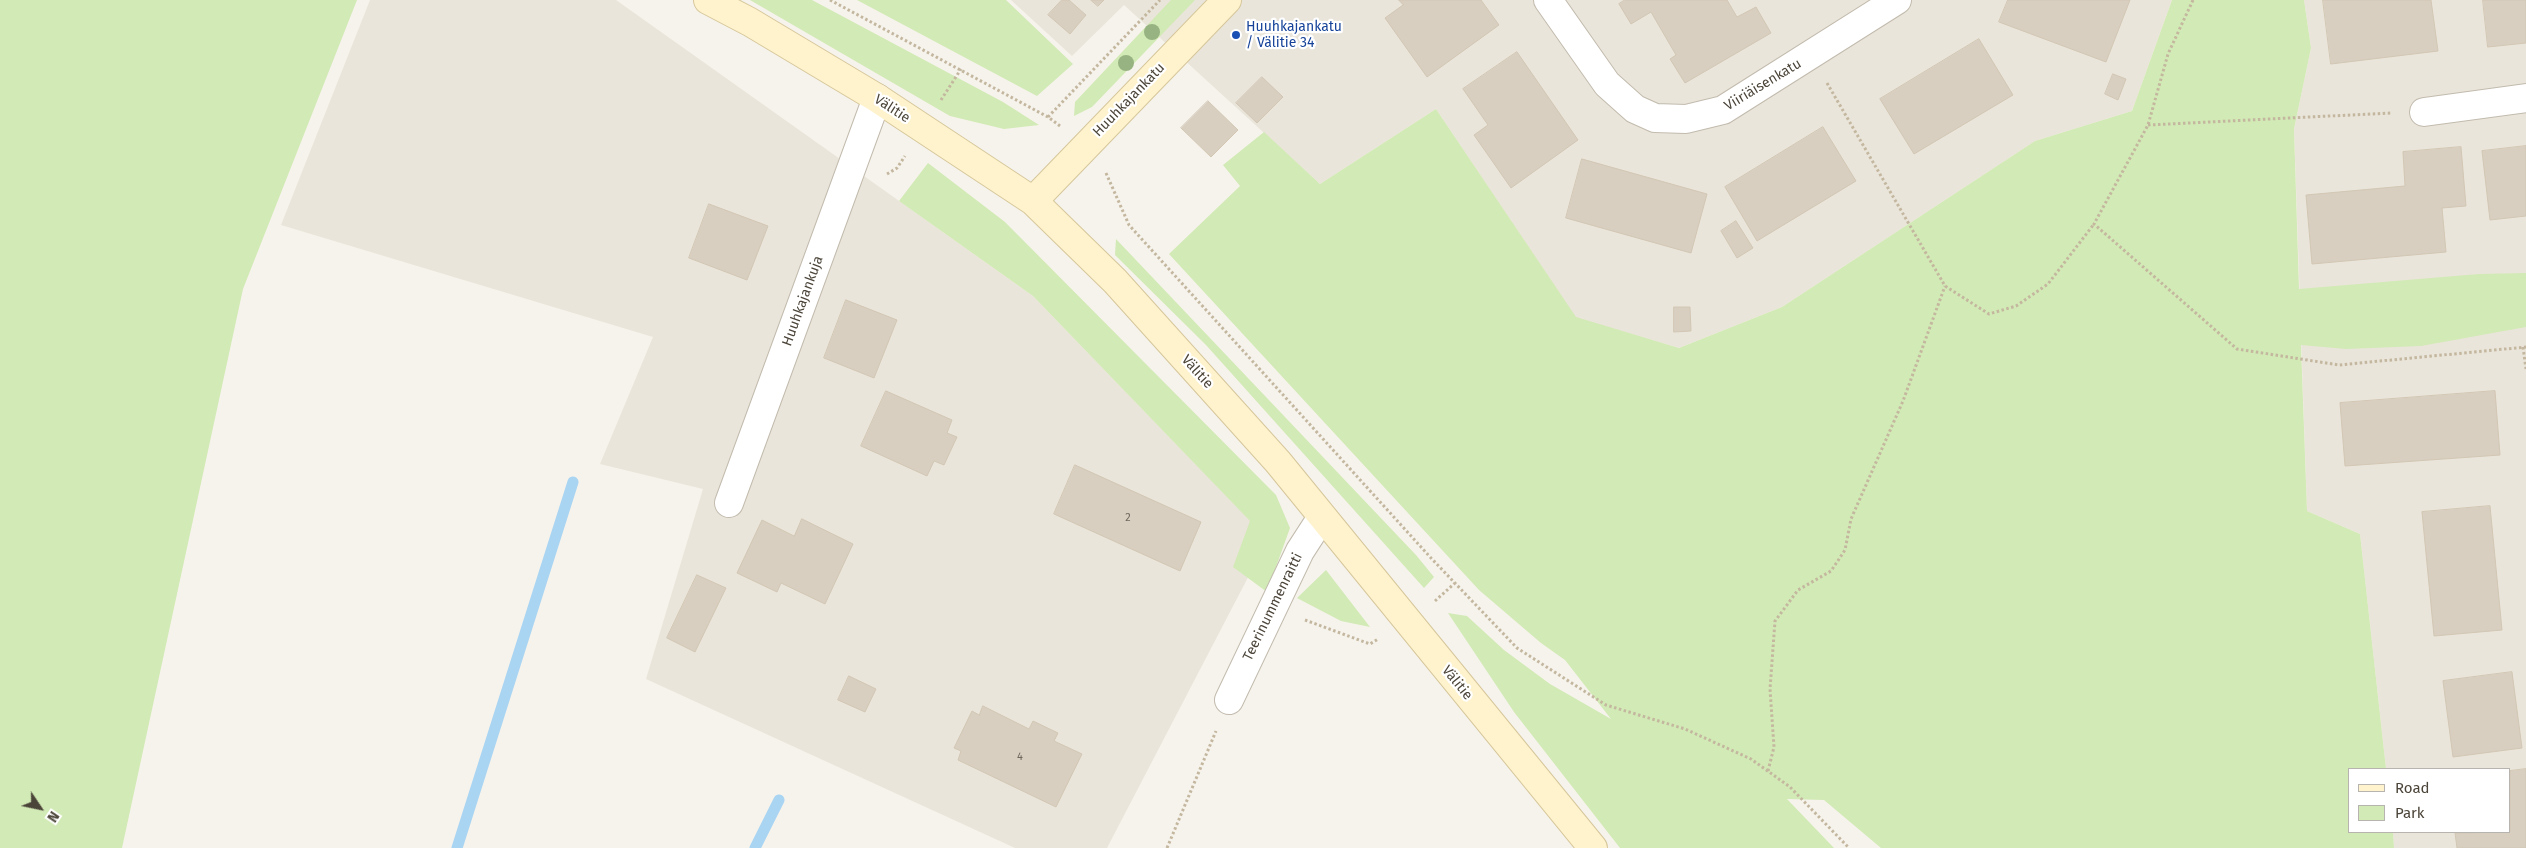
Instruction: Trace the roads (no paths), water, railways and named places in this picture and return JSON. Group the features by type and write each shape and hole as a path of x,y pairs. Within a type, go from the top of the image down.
{"main road":[{"name":"Välitie","path":"708,0 750,22 876,98 1033,201 1115,281 1278,462 1593,848"},
{"name":"Huuhkajankatu","path":"1033,201 1227,0"}],"street":[{"name":"Viiriäisenkatu","path":"1548,0 1607,84 1635,109 1655,118 1686,119 1723,110 1897,0"},
{"name":"Huuhkajankuja","path":"729,503 876,98"},
{"path":"2424,112 2526,98"},
{"name":"Teerinummenraitti","path":"1229,700 1300,551 1322,516"}],"waterway":[{"path":"457,848 573,482"},
{"path":"755,848 779,800"}],"place":[{"name":"Huuhkajankatu / Välitie 34","path":"1236,35"}]}
